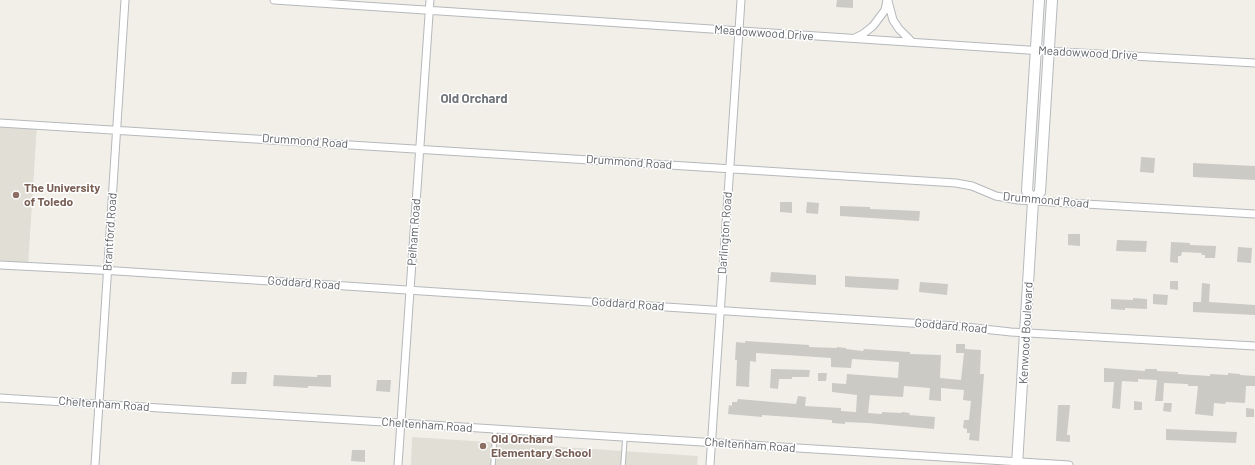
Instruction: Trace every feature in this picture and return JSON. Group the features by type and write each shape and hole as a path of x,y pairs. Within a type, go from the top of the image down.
{"street":[{"name":"Brantford Road","path":"95,465 125,0"},
{"name":"Meadowwood Drive","path":"274,0 1049,51 1255,63"},
{"name":"Pelham Road","path":"398,465 430,0"},
{"name":"Darlington Road","path":"710,465 741,0"},
{"path":"854,38 863,34 873,26 885,10 888,0"},
{"path":"888,0 893,20 899,29 913,42"},
{"name":"Kenwood Boulevard","path":"1017,463 1033,201 1028,191 1039,0"},
{"name":"Kenwood Boulevard","path":"1033,201 1040,192 1052,0"},
{"name":"Drummond Road","path":"0,123 116,129 956,183 972,186 1008,199 1255,214"},
{"name":"Goddard Road","path":"0,265 720,310 956,326 1026,333 1255,346"},
{"name":"Cheltenham Road","path":"0,398 1017,463 1069,465"}],"lane":[{"path":"493,465 495,429"},
{"path":"623,465 625,437"}],"shaded area":[{"name":"The University of Toledo","path":"0,123 37,125 28,266 0,265"},
{"name":"Old Orchard Elementary School","path":"412,437 698,456 697,465 411,465"}],"building":[{"path":"837,0 853,0 853,8 836,7"},
{"path":"1141,157 1155,158 1154,173 1140,172"},
{"path":"1193,163 1255,166 1255,180 1193,177"},
{"path":"780,202 792,202 792,213 780,212"},
{"path":"807,202 819,203 818,214 806,213"},
{"path":"840,206 920,211 919,221 840,216"},
{"path":"1068,234 1080,234 1080,246 1068,245"},
{"path":"1117,240 1147,241 1146,252 1116,251"},
{"path":"1171,242 1190,243 1190,245 1216,246 1215,258 1205,258 1205,255 1201,255 1202,253 1182,252 1181,256 1178,256 1178,263 1170,262"},
{"path":"1238,247 1252,248 1251,263 1237,262"},
{"path":"771,272 816,275 816,285 770,282"},
{"path":"845,276 899,279 898,290 845,287"},
{"path":"1170,281 1178,281 1178,290 1170,289"},
{"path":"920,282 948,284 947,295 919,292"},
{"path":"1202,283 1210,284 1209,302 1255,305 1255,315 1193,312 1193,302 1201,302"},
{"path":"1153,294 1168,295 1167,305 1153,304"},
{"path":"1133,298 1147,299 1147,309 1111,309 1111,299 1133,300"},
{"path":"745,341 809,345 809,347 837,347 863,351 864,349 910,352 910,354 941,355 940,378 961,380 964,353 956,353 956,344 965,344 965,349 981,350 980,374 984,374 979,441 969,440 970,433 967,433 967,429 963,428 964,420 969,420 971,401 963,400 964,390 941,388 941,401 929,400 930,388 904,386 903,397 870,395 868,413 882,414 882,412 902,412 910,413 909,415 935,417 934,429 868,423 832,423 832,420 728,414 729,405 732,406 732,402 737,402 738,399 796,404 798,396 806,397 805,406 841,408 841,411 856,412 857,395 832,392 832,383 846,384 847,374 898,378 899,362 852,359 851,368 831,367 831,358 756,353 756,362 750,361 749,387 736,386 736,342 745,343"},
{"path":"1104,368 1145,371 1145,369 1157,369 1157,371 1178,372 1178,374 1210,376 1210,374 1240,374 1255,376 1255,386 1246,386 1245,403 1214,403 1213,416 1195,414 1198,386 1164,383 1163,401 1155,401 1157,380 1138,379 1138,382 1122,381 1120,409 1112,408 1114,382 1104,382"},
{"path":"771,369 810,370 809,377 779,379 778,389 770,388"},
{"path":"232,372 247,372 246,384 231,384"},
{"path":"818,373 827,373 826,381 818,381"},
{"path":"274,375 317,377 317,375 331,375 331,387 308,386 308,388 273,386"},
{"path":"377,380 391,380 390,392 376,391"},
{"path":"1134,401 1142,402 1142,410 1134,410"},
{"path":"1164,403 1172,403 1171,412 1163,411"},
{"path":"1058,405 1070,405 1067,435 1070,435 1070,442 1056,441"},
{"path":"1246,408 1254,409 1254,417 1246,417"},
{"path":"1166,429 1237,432 1236,443 1166,440"},
{"path":"352,450 365,450 365,462 351,461"}],"place":[{"name":"The University of Toledo","path":"16,195"},
{"name":"Old Orchard Elementary School","path":"483,446"}],"district":[{"name":"Old Orchard","path":"474,99"}]}
